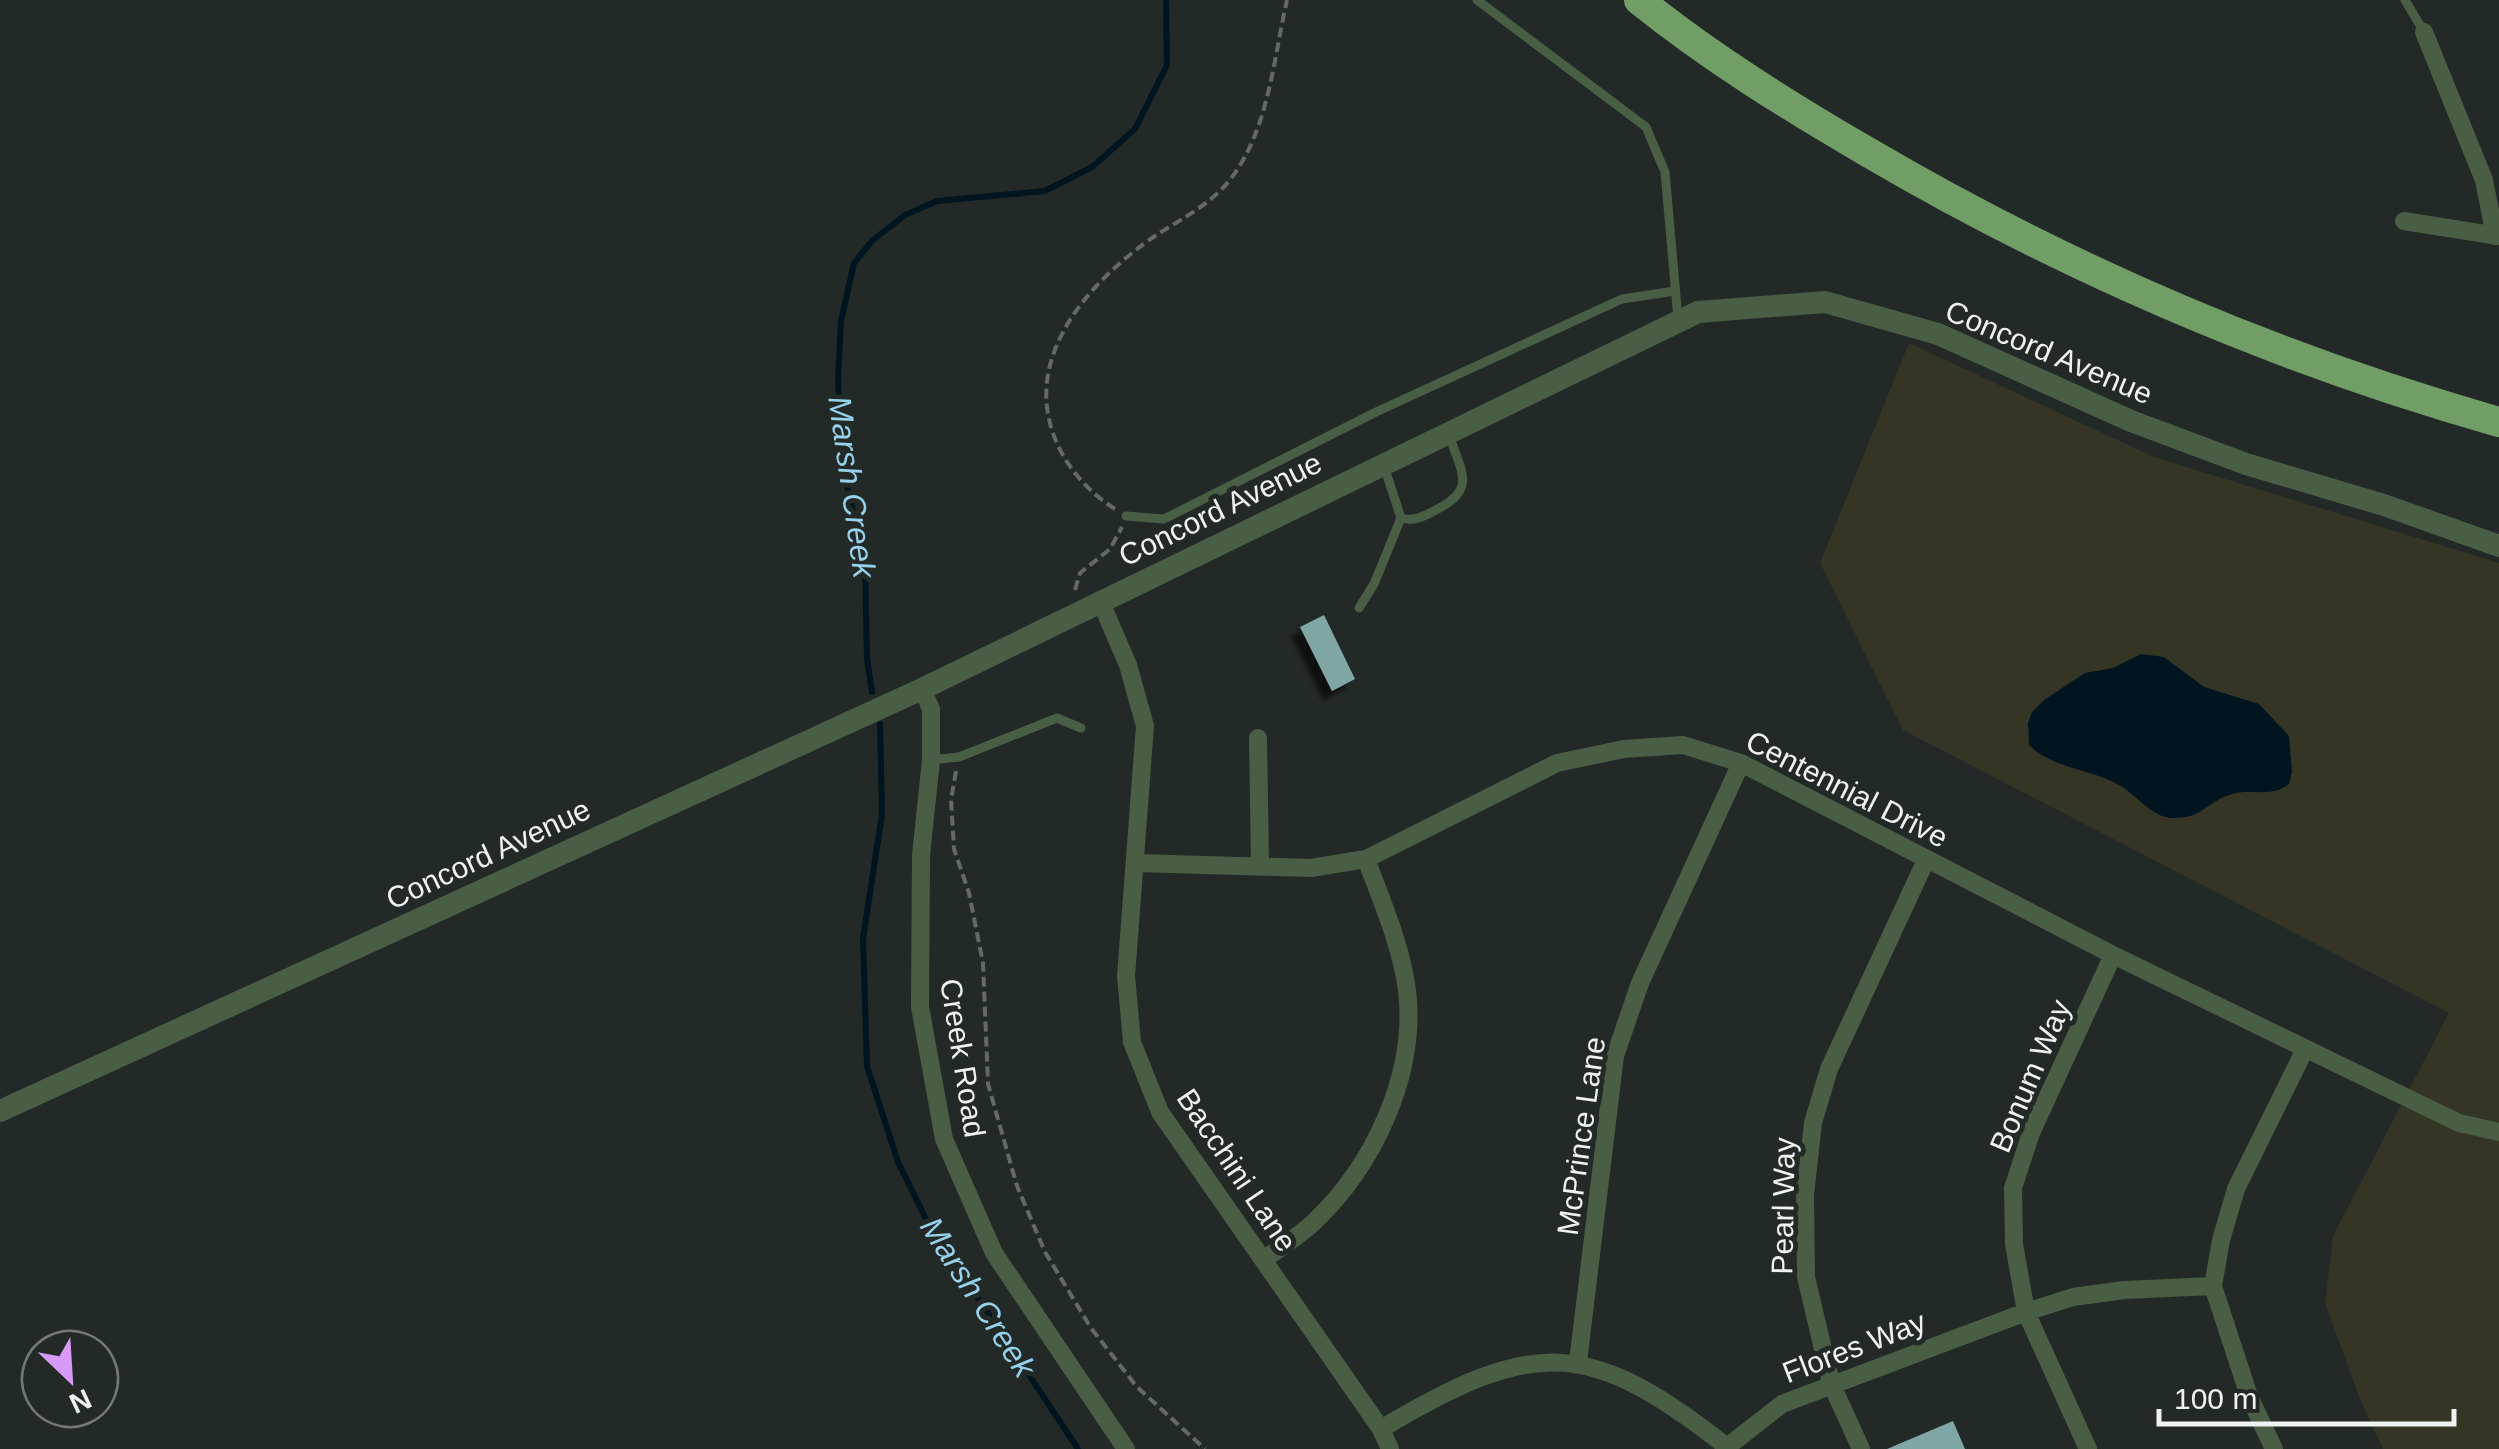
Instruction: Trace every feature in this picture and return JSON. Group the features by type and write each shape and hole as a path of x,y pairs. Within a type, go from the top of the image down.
{"highway":[{"path":"1638,0 1691,41 1789,106 1960,207 2149,298 2344,374 2499,422"}],"street":[{"path":"2404,221 2497,236 2484,180 2424,32"},
{"name":"Concord Avenue","path":"0,1111 922,689 1698,312 1825,302 1938,334 2130,420 2246,464 2499,546"},
{"name":"Bacchini Lane","path":"1100,600 1128,665 1145,726 1126,976 1132,1042 1160,1112 1265,1258 1381,1429 1390,1449"},
{"name":"Creek Road","path":"922,689 931,709 931,760 921,855 920,1008 944,1139 994,1252 1126,1449"},
{"path":"1258,738 1260,865"},
{"name":"Centennial Drive","path":"1137,863 1311,868 1366,860 1556,763 1624,749 1683,745 1740,762 2113,955 2458,1124 2499,1132"},
{"name":"McPrince Lane","path":"1578,1362 1614,1056 1640,983 1740,762"},
{"path":"1265,1258 1312,1224 1352,1181 1378,1137 1409,1042 1407,990 1395,938 1366,860"},
{"name":"Pearl Way","path":"1861,1449 1831,1383 1806,1277 1804,1195 1812,1122 1829,1068 1926,860"},
{"name":"Bonum Way","path":"2088,1449 2026,1312 2014,1244 2013,1188 2031,1133 2113,955"},
{"path":"2274,1449 2249,1396 2213,1286 2236,1189 2305,1048"},
{"name":"Flores Way","path":"1381,1429 1481,1375 1527,1363 1578,1362 1628,1380 1678,1408 1727,1446 1782,1404 2026,1312 2073,1297 2213,1286"}],"lane":[{"path":"1478,0 1646,126 1664,172 1678,321"},
{"path":"2405,0 2424,32"},
{"path":"1126,516 1164,519 1376,412 1622,299 1676,291"},
{"path":"1402,518 1425,516 1454,501 1462,492 1463,476 1448,432"},
{"path":"1359,608 1374,584 1402,518 1384,464"},
{"path":"931,760 959,758 1057,718 1081,728"}],"path":[{"path":"1074,592 1080,573 1110,549 1126,516 1102,502 1056,446 1044,387 1048,364 1063,329 1093,290 1148,241 1193,216 1230,180 1259,132 1287,0"},
{"path":"959,758 951,800 954,849 969,893 983,963 988,1084 1017,1186 1045,1252 1090,1328 1136,1386 1204,1449"}],"green space":[{"path":"1909,343 2154,457 2499,563 2499,1449 2383,1449 2325,1303 2333,1236 2449,1013 1903,730 1820,563"}],"water":[{"path":"2141,654 2164,657 2204,687 2259,704 2289,736 2289,784 2275,791 2229,795 2183,818 2166,817 2152,811 2121,786 2061,764 2029,745 2028,723 2044,700 2085,673 2113,668"}],"building":[{"path":"1324,615 1355,679 1332,691 1300,627"},
{"path":"1953,1421 1965,1449 1887,1449"}],"waterway":[{"name":"Marsh Creek","path":"872,692 867,659 865,561 843,470 838,380 841,321 854,263 873,240 905,215 937,201 1045,191 1092,167 1135,129 1167,65 1166,0"},
{"name":"Marsh Creek","path":"880,724 882,814 863,939 867,1066 898,1162 927,1221 1078,1449"}]}
